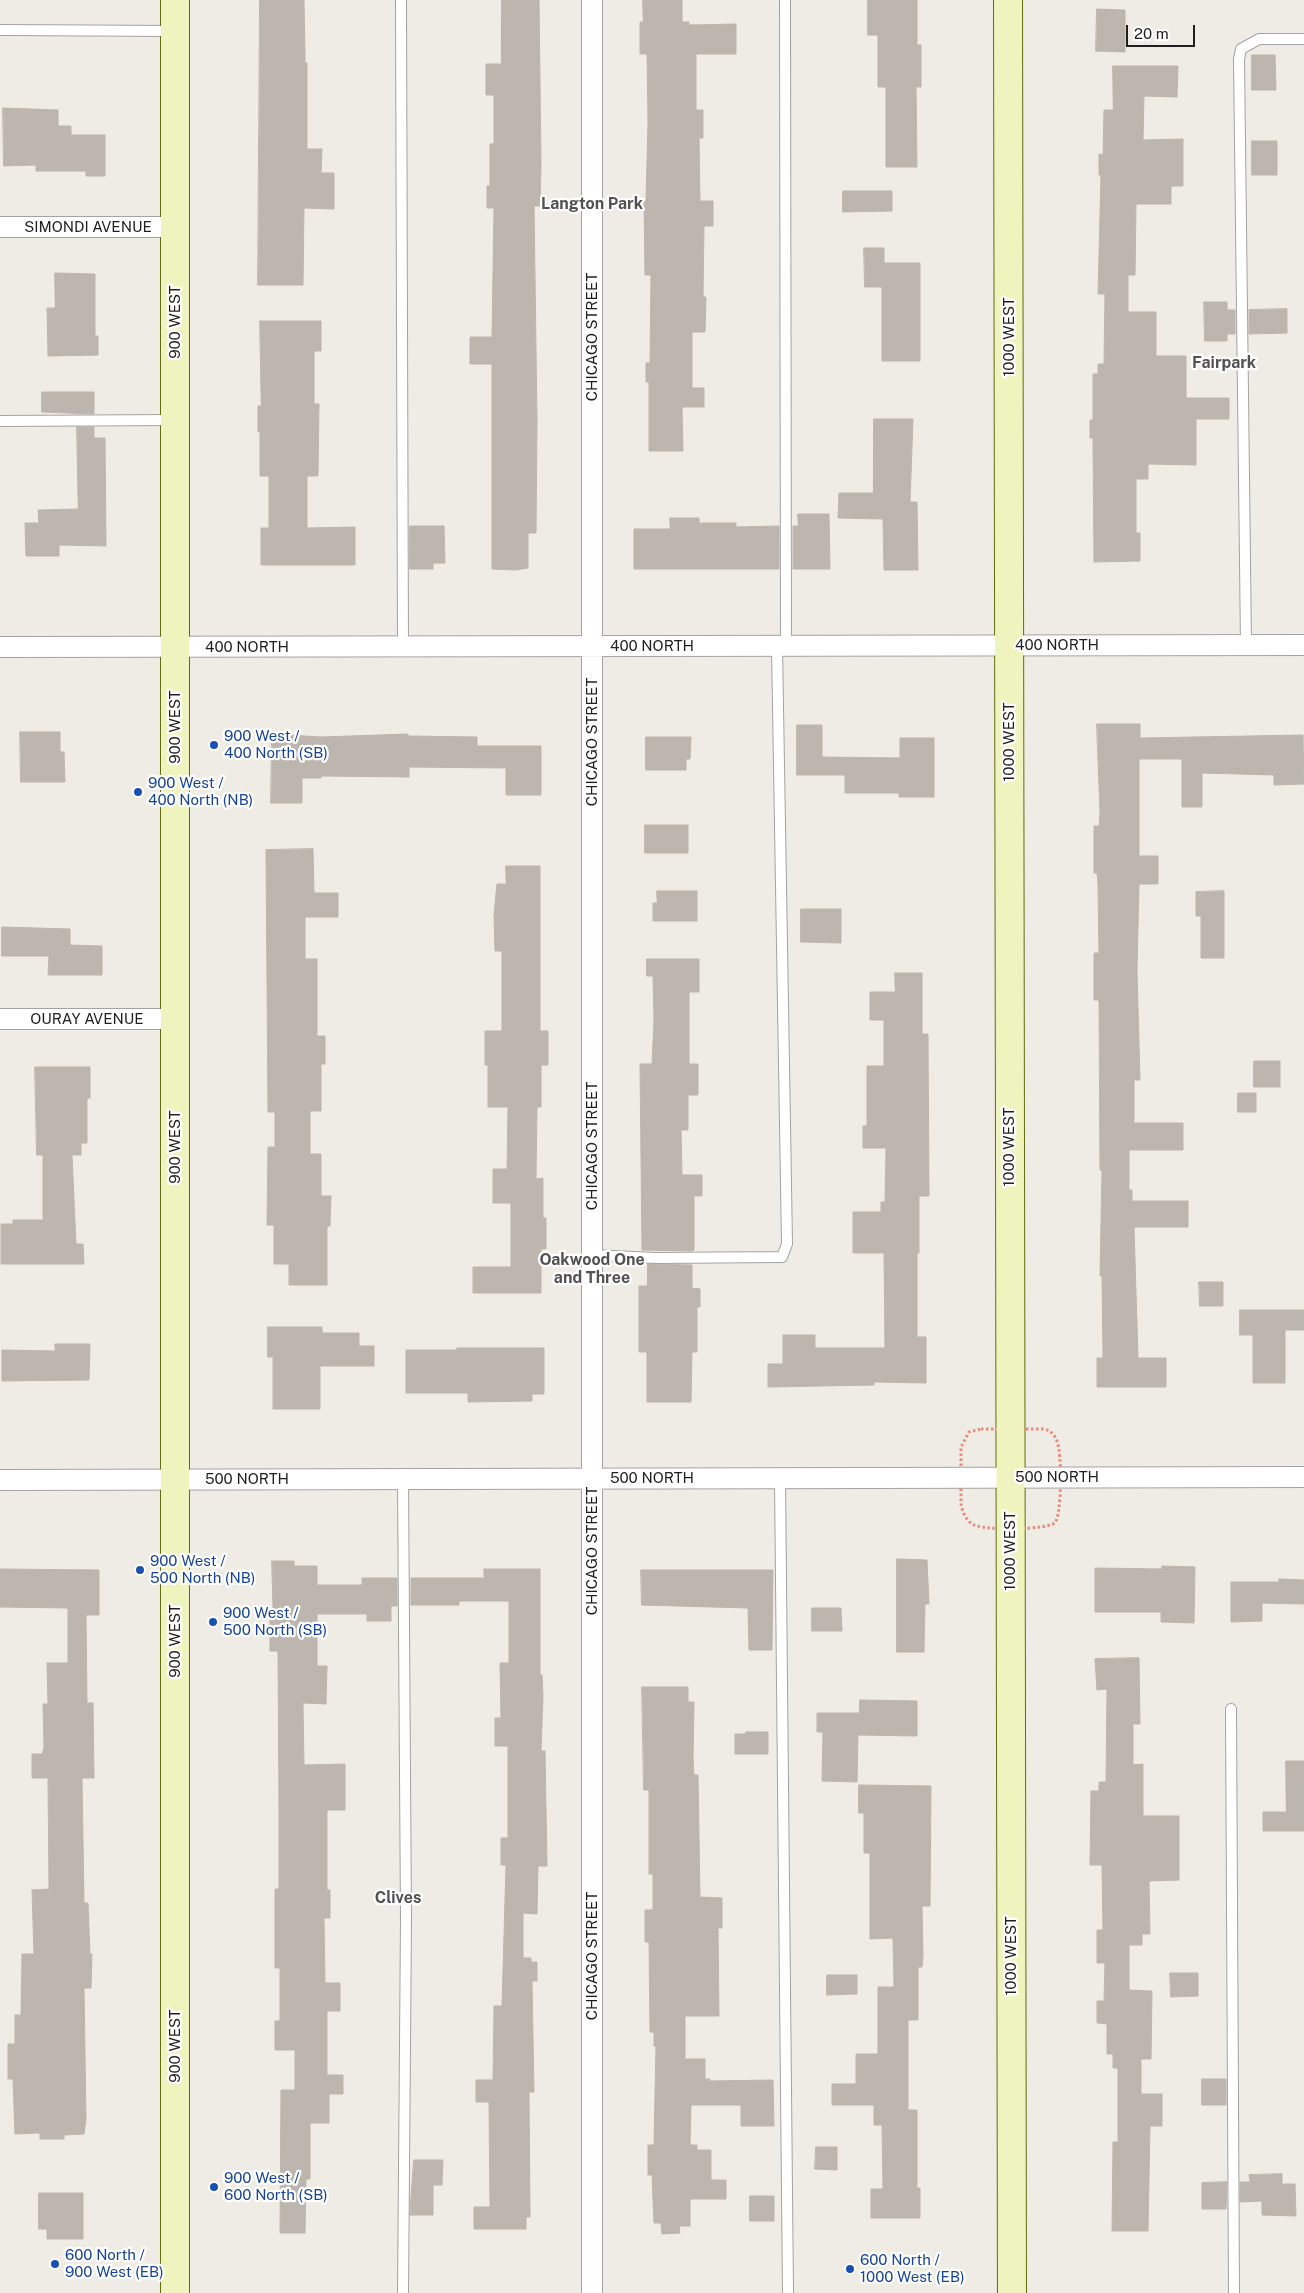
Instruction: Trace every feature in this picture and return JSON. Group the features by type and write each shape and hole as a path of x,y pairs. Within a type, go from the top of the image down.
{"main road":[{"name":"900 WEST","path":"175,0 175,2293"},
{"name":"1000 WEST","path":"1008,0 1009,1477 1012,2293"}],"street":[{"name":"CHICAGO STREET","path":"592,0 592,2293"},
{"name":"SIMONDI AVENUE","path":"0,227 175,227"},
{"name":"400 NORTH","path":"0,647 1304,645"},
{"name":"OURAY AVENUE","path":"0,1019 175,1020"},
{"name":"500 NORTH","path":"0,1480 1304,1476"}],"lane":[{"path":"401,0 404,646"},
{"path":"592,1256 656,1258 782,1257 787,1244 781,646 785,0"},
{"path":"0,30 175,30"},
{"path":"1246,645 1239,58 1241,49 1259,39 1304,40"},
{"path":"0,421 175,420"},
{"path":"780,1478 788,2293"},
{"path":"403,1479 406,1919 404,2293"},
{"path":"1231,1710 1234,2293"}],"building":[{"path":"260,0 304,0 305,63 307,63 307,149 322,149 321,173 334,173 334,209 304,208 303,285 258,285"},
{"path":"502,0 539,0 540,206 534,206 537,421 536,533 528,533 528,568 516,570 492,569 492,364 470,364 470,337 492,337 494,208 487,208 487,186 490,186 490,144 494,144 494,95 486,95 486,64 501,64"},
{"path":"643,0 682,0 682,22 689,22 689,25 736,24 736,54 696,54 696,110 703,110 703,138 699,138 700,201 713,201 713,226 704,226 703,297 706,297 705,332 692,332 692,388 704,388 704,407 682,407 683,451 649,451 649,382 646,382 646,363 650,363 651,275 645,275 644,201 646,201 648,122 647,54 640,54 640,22 643,22"},
{"path":"868,0 917,0 917,45 921,45 921,87 916,87 917,167 886,167 886,87 878,87 878,35 868,35"},
{"path":"1097,9 1125,10 1125,52 1096,51"},
{"path":"1252,55 1275,55 1276,90 1252,90"},
{"path":"1113,66 1178,66 1177,97 1144,96 1143,140 1183,139 1183,186 1171,186 1171,204 1136,204 1135,275 1128,275 1128,312 1156,312 1156,356 1186,356 1186,398 1229,398 1229,419 1196,419 1196,465 1148,464 1148,479 1136,479 1136,533 1140,533 1140,561 1094,562 1093,438 1090,438 1090,420 1093,420 1093,374 1098,374 1098,364 1104,364 1105,294 1098,294 1101,175 1099,175 1099,154 1103,155 1104,110 1113,110"},
{"path":"3,108 58,110 58,126 71,126 71,135 105,135 105,176 86,176 86,171 36,171 36,165 4,166"},
{"path":"1252,141 1277,141 1277,175 1252,175"},
{"path":"843,191 892,191 892,211 843,212"},
{"path":"864,248 884,248 884,263 920,263 920,361 882,361 882,287 865,287"},
{"path":"55,273 95,274 95,336 98,336 98,355 48,356 47,308 55,308"},
{"path":"1204,302 1227,302 1227,310 1235,310 1235,334 1227,334 1227,341 1205,341"},
{"path":"1287,309 1287,333 1249,334 1249,310"},
{"path":"260,321 321,321 321,351 314,351 314,404 319,404 318,476 307,476 307,528 355,527 355,565 261,565 261,528 269,528 269,476 260,476 258,406 261,406"},
{"path":"42,392 94,392 94,414 42,412"},
{"path":"874,419 913,419 910,502 917,502 918,570 884,570 883,519 838,518 839,493 873,493"},
{"path":"77,427 94,427 94,438 105,438 106,546 59,545 59,556 26,556 25,523 39,523 38,510 78,509"},
{"path":"798,514 829,514 830,569 793,569 793,526 798,526"},
{"path":"670,518 699,518 699,523 736,523 736,527 779,526 779,569 634,569 634,529 670,529"},
{"path":"410,526 444,526 445,563 433,563 433,569 410,569"},
{"path":"1097,724 1140,724 1140,738 1303,735 1304,784 1274,785 1274,775 1202,773 1202,807 1182,807 1182,759 1139,759 1139,856 1158,856 1158,884 1139,884 1137,971 1140,1080 1134,1080 1134,1123 1183,1123 1183,1150 1129,1150 1129,1190 1132,1190 1132,1201 1188,1201 1188,1227 1134,1227 1138,1358 1166,1358 1166,1387 1097,1387 1097,1358 1103,1358 1102,1276 1100,1276 1102,1170 1100,1170 1099,1000 1094,1000 1094,953 1099,953 1098,884 1097,873 1094,873 1094,826 1099,826 1100,814"},
{"path":"797,725 822,725 822,757 900,758 900,738 934,738 934,797 899,797 899,793 845,793 845,775 797,775"},
{"path":"20,732 60,732 60,752 64,752 65,782 21,782"},
{"path":"272,734 321,737 408,734 408,736 477,737 477,746 541,746 541,795 506,795 506,768 409,767 409,777 321,776 321,778 302,778 302,803 271,803"},
{"path":"646,737 691,737 690,759 686,759 686,770 646,770"},
{"path":"645,825 688,825 688,853 645,853"},
{"path":"313,849 314,893 338,893 338,917 305,917 305,959 317,959 317,1036 325,1036 325,1064 321,1064 321,1111 310,1111 310,1154 321,1154 321,1196 331,1196 330,1226 327,1226 327,1285 289,1285 289,1264 274,1264 274,1225 267,1225 268,1147 275,1147 275,1112 268,1112 266,850"},
{"path":"506,866 540,866 540,1031 548,1031 548,1065 541,1065 541,1107 537,1107 536,1179 543,1178 543,1218 546,1218 546,1249 541,1249 541,1293 473,1293 473,1267 511,1267 511,1203 493,1203 493,1169 507,1169 508,1107 488,1107 488,1065 485,1065 485,1031 502,1031 502,951 495,951 494,915 497,884 506,884"},
{"path":"657,891 697,891 697,921 653,921 653,903 657,903"},
{"path":"1224,891 1224,958 1201,958 1201,916 1196,916 1196,892"},
{"path":"801,909 841,909 841,943 801,942"},
{"path":"2,927 70,929 70,945 102,946 102,975 48,975 49,956 2,956"},
{"path":"647,959 699,959 699,992 689,992 689,1064 698,1064 698,1095 688,1095 688,1130 681,1130 682,1175 702,1175 702,1196 694,1196 694,1250 692,1251 642,1250 640,1064 652,1064 654,1021 653,976 647,976"},
{"path":"895,973 922,973 922,1034 928,1034 929,1196 919,1196 919,1253 917,1253 917,1337 926,1337 926,1383 874,1382 874,1385 768,1387 768,1364 783,1364 783,1335 815,1335 815,1348 885,1348 884,1253 853,1253 853,1212 881,1212 881,1202 885,1202 886,1148 863,1148 863,1126 867,1126 867,1066 884,1066 884,1020 870,1020 870,992 895,992"},
{"path":"1254,1061 1280,1061 1280,1087 1254,1087"},
{"path":"35,1067 90,1067 90,1098 87,1098 87,1143 81,1143 81,1155 72,1155 76,1244 83,1244 84,1264 1,1264 1,1224 13,1224 13,1220 43,1220 43,1155 37,1155"},
{"path":"1238,1093 1256,1093 1256,1112 1238,1112"},
{"path":"648,1264 692,1265 692,1288 700,1289 700,1307 697,1307 697,1352 692,1352 691,1402 647,1402 647,1352 639,1352 639,1286 647,1286"},
{"path":"1199,1282 1223,1282 1223,1306 1200,1306"},
{"path":"1240,1310 1304,1310 1304,1330 1285,1330 1285,1383 1253,1383 1253,1335 1240,1335"},
{"path":"268,1327 322,1327 322,1333 359,1333 359,1346 374,1346 374,1366 320,1366 320,1409 273,1409 273,1357 268,1357"},
{"path":"55,1344 90,1344 89,1380 2,1381 2,1350 55,1351"},
{"path":"457,1348 544,1348 544,1394 532,1394 532,1401 468,1402 468,1393 406,1393 406,1350 457,1350"},
{"path":"897,1559 927,1560 929,1604 925,1604 924,1652 897,1652"},
{"path":"272,1561 294,1561 294,1566 317,1566 317,1585 362,1585 362,1578 397,1578 397,1606 391,1606 391,1621 367,1621 367,1614 317,1614 317,1666 327,1666 326,1704 303,1703 304,1765 345,1764 345,1810 327,1810 327,1890 330,1890 330,1918 324,1918 325,1983 340,1983 340,2011 327,2011 327,2075 343,2075 343,2094 329,2094 329,2123 310,2123 310,2179 306,2179 305,2233 280,2233 281,2090 295,2090 295,2050 275,2050 275,2021 280,2021 280,1968 275,1968 275,1889 279,1889 278,1651 270,1651 270,1617 273,1617"},
{"path":"1162,1566 1195,1567 1194,1623 1161,1622 1161,1612 1095,1612 1095,1568 1162,1569"},
{"path":"0,1569 99,1570 99,1615 86,1615 87,1703 93,1703 94,1778 82,1778 84,1903 88,1903 90,1954 92,1954 91,1988 84,1988 86,2119 84,2134 64,2135 64,2139 40,2139 40,2133 15,2134 13,2079 8,2079 8,2044 15,2044 15,2015 21,2015 22,1954 34,1954 32,1890 49,1889 48,1778 32,1778 32,1754 42,1754 44,1748 43,1704 48,1704 47,1663 68,1663 68,1608 0,1607"},
{"path":"484,1569 540,1569 540,1675 542,1675 543,1696 541,1751 545,1751 547,1866 538,1866 537,1914 523,1913 523,1958 531,1958 531,1962 537,1962 537,1981 532,1981 534,2092 529,2092 530,2217 526,2217 526,2229 474,2229 474,2207 490,2207 489,2102 476,2102 476,2080 493,2080 494,2006 502,2006 506,1865 501,1865 501,1838 508,1838 508,1746 495,1746 495,1718 501,1718 500,1663 509,1663 509,1601 459,1601 459,1605 411,1605 411,1578 484,1578"},
{"path":"641,1570 773,1570 772,1650 749,1650 748,1608 642,1605"},
{"path":"1279,1579 1304,1580 1304,1604 1262,1603 1262,1621 1231,1622 1231,1582 1279,1582"},
{"path":"812,1608 841,1608 842,1631 812,1631"},
{"path":"1139,1658 1140,1724 1133,1724 1133,1765 1143,1764 1143,1816 1179,1816 1179,1880 1149,1881 1150,1934 1142,1934 1142,1945 1129,1945 1129,1990 1152,1991 1151,2059 1141,2059 1141,2094 1162,2094 1162,2126 1150,2126 1148,2231 1112,2231 1113,2142 1118,2142 1118,2068 1113,2068 1113,2054 1107,2054 1107,2024 1097,2023 1097,2001 1104,2001 1105,1963 1097,1963 1097,1930 1103,1930 1102,1865 1090,1865 1091,1791 1099,1791 1099,1782 1106,1782 1107,1689 1097,1690 1095,1659"},
{"path":"642,1687 688,1687 688,1702 694,1702 693,1759 694,1775 698,1775 700,1897 722,1898 722,1928 718,1928 719,2016 685,2016 685,2059 705,2059 705,2079 710,2079 709,2081 773,2080 774,2126 741,2126 741,2105 691,2105 690,2145 697,2145 697,2150 711,2150 711,2180 726,2180 726,2199 690,2199 690,2226 679,2226 680,2233 662,2234 661,2223 654,2223 652,2175 648,2175 648,2145 654,2145 656,2046 654,2046 654,2032 650,2032 649,1942 645,1942 645,1910 653,1910 653,1874 649,1874 649,1790 644,1790"},
{"path":"860,1700 917,1701 917,1736 858,1735 857,1782 822,1781 823,1732 817,1732 817,1713 859,1713"},
{"path":"746,1732 768,1732 768,1754 735,1754 735,1734 746,1734"},
{"path":"1286,1761 1304,1761 1304,1831 1263,1831 1263,1812 1286,1812"},
{"path":"859,1785 931,1786 930,1906 922,1906 923,1956 922,1967 918,1967 918,2020 908,2020 908,2110 917,2110 917,2188 920,2188 920,2218 871,2218 871,2189 883,2189 882,2125 874,2125 874,2105 832,2105 832,2084 856,2084 856,2054 878,2054 878,1987 894,1987 893,1938 870,1939 870,1853 864,1853 864,1813 859,1813"},
{"path":"1170,1973 1198,1973 1198,1996 1171,1997"},
{"path":"827,1975 857,1975 857,1994 827,1995"},
{"path":"1202,2079 1226,2079 1226,2105 1202,2105"},
{"path":"816,2147 837,2147 837,2170 815,2169"},
{"path":"414,2160 443,2160 442,2185 433,2185 433,2215 410,2215"},
{"path":"1282,2174 1282,2184 1295,2184 1296,2216 1262,2215 1262,2201 1240,2202 1240,2182 1250,2182 1249,2175"},
{"path":"1227,2182 1226,2209 1202,2209 1202,2183"},
{"path":"39,2193 83,2193 83,2239 47,2239 47,2229 39,2229"},
{"path":"750,2196 774,2196 774,2221 750,2221"}],"place":[{"name":"900 West / 400 North (SB)","path":"214,745"},
{"name":"900 West / 400 North (NB)","path":"138,792"},
{"name":"900 West / 500 North (NB)","path":"140,1570"},
{"name":"900 West / 500 North (SB)","path":"213,1622"},
{"name":"900 West / 600 North (SB)","path":"214,2187"},
{"name":"600 North / 900 West (EB)","path":"55,2264"},
{"name":"600 North / 1000 West (EB)","path":"850,2269"}],"district":[{"name":"Langton Park","path":"592,204"},
{"name":"Fairpark","path":"1224,363"},
{"name":"Oakwood One and Three","path":"592,1269"},
{"name":"Clives","path":"398,1898"}]}
